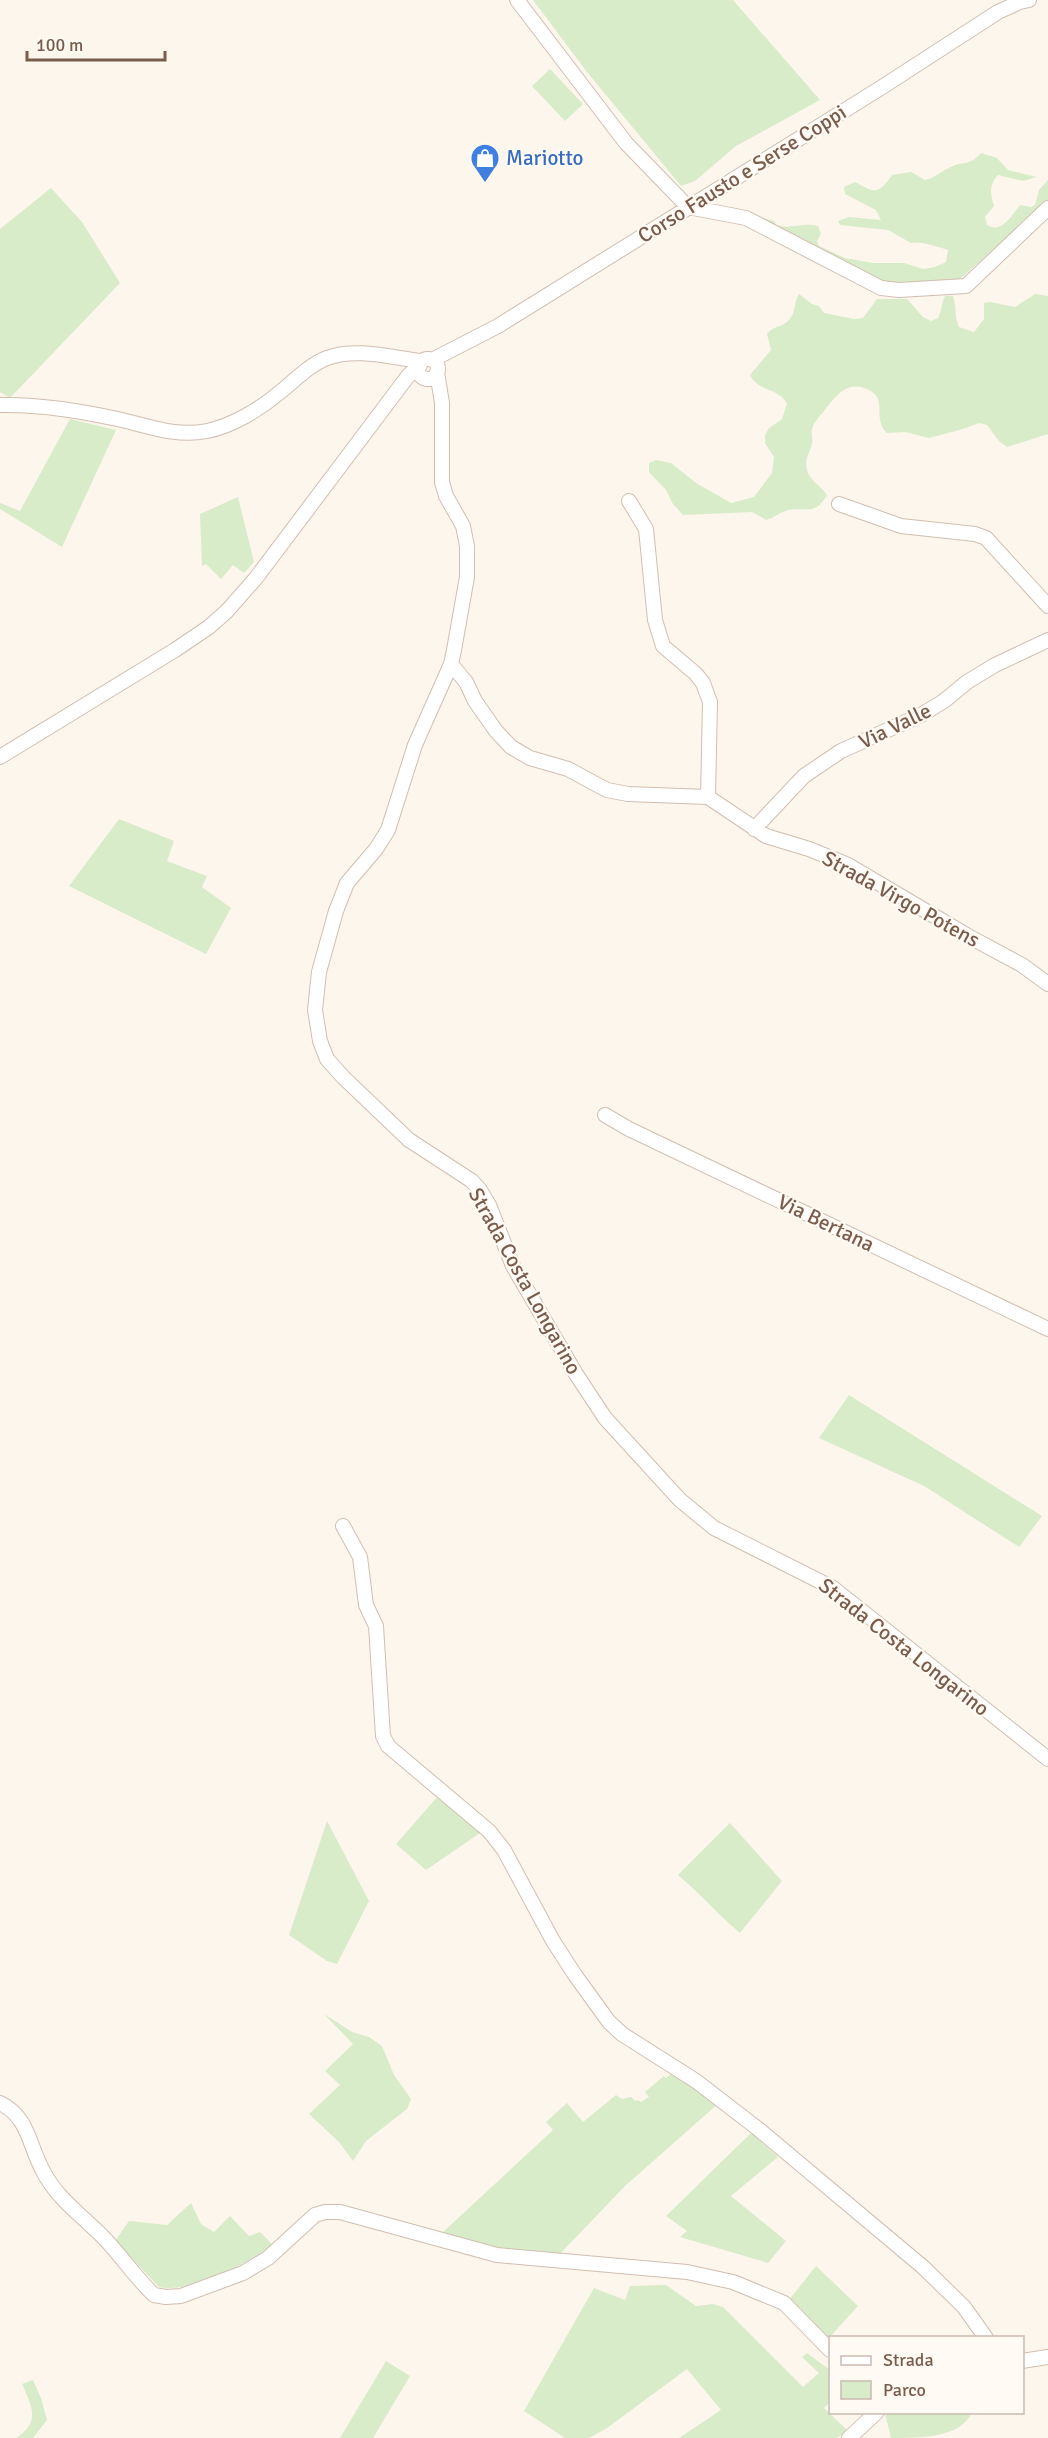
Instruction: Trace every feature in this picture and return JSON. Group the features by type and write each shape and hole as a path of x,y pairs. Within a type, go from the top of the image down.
{"street":[{"path":"517,0 626,143 688,207 746,218 882,288 899,290 966,286 1048,208"},
{"name":"Corso Fausto e Serse Coppi","path":"0,757 196,637 227,611 256,578 393,397 429,369 456,350 879,89 998,12 1029,0"},
{"path":"0,405 35,405 120,420 176,433 207,431 246,415 276,396 309,369 328,358 366,354 429,369"},
{"name":"Strada Costa Longarino","path":"429,369 441,392 442,482 446,496 463,526 467,546 467,577 451,664 415,745 388,830 376,849 346,883 336,911 319,972 315,1010 320,1041 327,1059 409,1140 472,1181 480,1190 489,1205 513,1266 576,1374 605,1418 680,1500 714,1528 833,1588 1048,1759"},
{"path":"451,664 466,682 480,710 496,731 511,747 530,758 568,769 607,790 628,794 708,797 710,702 703,683 696,674 663,646 655,620 646,529 629,501"},
{"path":"839,504 901,526 975,534 986,538 1048,606"},
{"name":"Via Valle","path":"754,829 804,776 841,751 921,716 986,671 1048,640"},
{"name":"Strada Virgo Potens","path":"708,797 766,836 809,849 848,865 988,948 1022,965 1048,984"},
{"name":"Via Bertana","path":"605,1115 629,1129 1048,1329"},
{"path":"343,1526 360,1557 366,1605 376,1626 383,1736 388,1746 489,1831 504,1850 553,1941 609,2022 622,2034 696,2081 757,2128 923,2267 964,2307 985,2336"},
{"path":"0,2103 18,2115 29,2133 42,2170 56,2191 106,2240 154,2295 181,2296 243,2273 268,2258 315,2215 340,2212 497,2255 687,2272 733,2282 784,2303 829,2348"},
{"path":"1024,2361 1048,2357"},
{"path":"849,2438 875,2414"}],"green space":[{"path":"533,0 733,0 820,100 736,146 695,181 681,186 587,72"},
{"path":"550,69 583,104 565,121 532,86"},
{"path":"981,153 997,158 1008,170 1037,177 1023,181 998,175 991,193 994,206 985,217 987,225 1002,226 1020,205 1031,207 1035,205 1039,190 1048,180 1048,200 958,281 898,285 882,282 762,222 763,218 781,226 818,226 821,234 817,241 819,246 845,258 873,263 904,263 923,269 935,267 946,262 948,250 911,243 888,230 840,225 838,221 849,217 881,220 876,210 845,194 844,187 855,182 876,190 883,186 892,175 911,172 925,180 956,165 970,162"},
{"path":"51,188 82,222 120,283 10,398 0,392 0,229"},
{"path":"799,294 812,304 819,306 824,313 854,319 863,318 877,299 907,299 923,317 931,321 938,318 945,296 953,296 959,327 974,332 984,319 984,303 1015,307 1035,294 1048,296 1048,434 1007,447 999,441 987,425 979,423 929,438 905,432 887,433 881,422 878,399 875,394 861,387 848,388 833,400 813,427 812,444 806,462 810,477 827,495 819,506 810,509 788,510 766,520 752,512 683,515 673,504 666,490 649,472 649,463 656,460 671,463 696,483 731,503 754,497 772,473 774,457 765,443 765,435 769,428 782,419 787,404 779,395 758,384 750,375 771,350 767,334 789,320"},
{"path":"70,419 116,430 62,547 0,509 0,503 20,511"},
{"path":"238,497 254,562 244,573 233,565 221,579 206,564 202,566 200,514"},
{"path":"119,819 174,841 167,861 207,876 202,887 231,908 206,954 69,886"},
{"path":"849,1395 1042,1516 1019,1547 924,1486 819,1438"},
{"path":"439,1795 483,1831 426,1870 396,1844"},
{"path":"327,1821 369,1901 337,1964 327,1961 289,1935"},
{"path":"730,1823 782,1881 740,1933 678,1875"},
{"path":"324,2014 352,2032 369,2037 382,2046 394,2075 411,2099 407,2109 366,2141 353,2161 339,2142 309,2114 340,2085 325,2071 353,2044"},
{"path":"672,2073 719,2103 625,2186 557,2257 497,2250 442,2233 553,2130 546,2122 567,2103 583,2122 616,2095 622,2099 631,2097 641,2102 649,2097 645,2092 664,2076 666,2078"},
{"path":"751,2133 778,2157 731,2196 786,2241 768,2263 680,2237 687,2231 666,2216"},
{"path":"191,2203 201,2224 214,2232 230,2216 249,2236 260,2232 273,2245 234,2268 202,2282 172,2288 159,2287 115,2241 129,2221 167,2225"},
{"path":"816,2266 858,2306 828,2339 789,2300"},
{"path":"666,2285 696,2306 713,2304 723,2307 803,2387 819,2373 802,2357 807,2353 829,2369 829,2403 824,2408 848,2431 837,2438 679,2438 721,2410 687,2369 607,2428 589,2438 565,2438 524,2411 594,2288 625,2300 630,2286"},
{"path":"386,2361 410,2376 373,2438 340,2438"},
{"path":"33,2380 47,2420 33,2438 16,2438 24,2432 32,2420 31,2407 22,2384"},
{"path":"885,2414 970,2414 966,2421 949,2432 925,2437 891,2438"}],"place":[{"name":"Mariotto","path":"485,184"}]}
